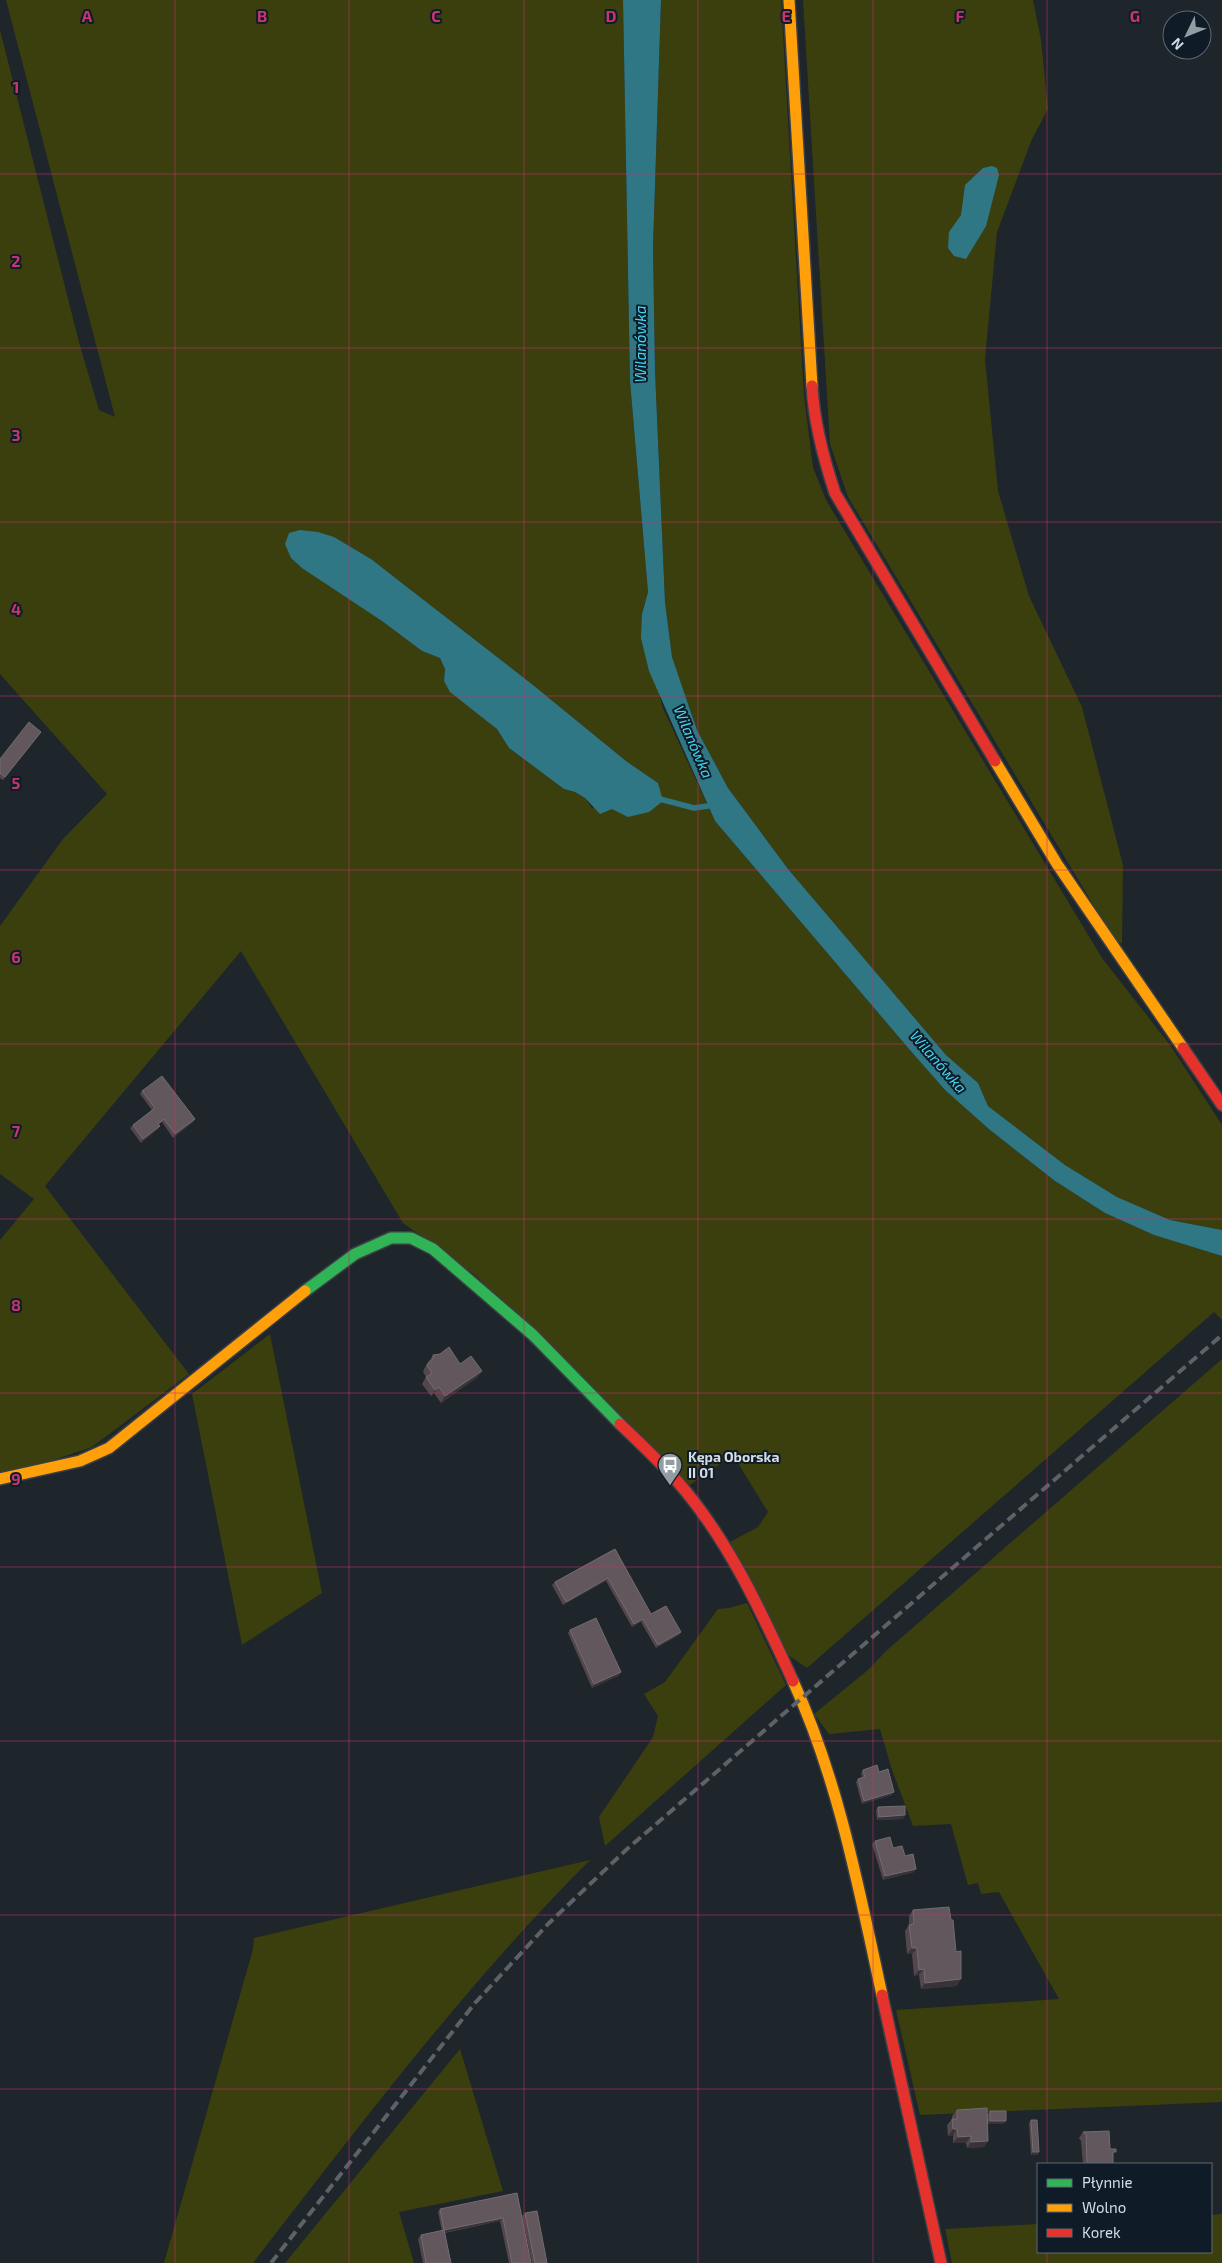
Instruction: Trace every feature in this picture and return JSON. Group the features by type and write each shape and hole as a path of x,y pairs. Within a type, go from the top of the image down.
{"street":[{"path":"790,0 813,408 822,451 835,493 1057,864 1222,1105"},
{"path":"0,1479 80,1461 108,1448 292,1301 366,1248 391,1238 411,1238 433,1249 458,1269 533,1335 677,1481 710,1524 754,1595 801,1698 834,1794 862,1903 941,2263"}],"green space":[{"path":"6,0 623,0 630,381 648,592 642,614 662,706 715,821 945,1090 990,1130 1055,1181 1105,1213 1154,1235 1222,1256 1222,1320 1214,1312 807,1668 788,1655 730,1542 758,1527 768,1512 733,1455 690,1485 475,1275 403,1223 241,951 45,1186 189,1374 92,1447 0,1478 0,1240 34,1199 0,1174 0,926 63,839 107,794 0,674 0,30 80,346 99,410 115,417","holes":["334,537 371,559 533,685 626,761 658,783 592,808 585,798 575,792 564,789 509,748 497,729 444,681 445,669 440,658 422,651 382,621"]},
{"path":"661,0 781,0 804,396 813,467 826,500 1102,958 1170,1045 1222,1125 1222,1230 1170,1220 1117,1197 1065,1165 988,1106 978,1083 946,1055 788,869 728,788 697,730 672,657 665,602 655,371 653,247"},
{"path":"803,0 1033,0 1041,40 1048,109 1032,139 997,232 985,359 998,491 1029,596 1082,707 1123,865 1122,944 1114,939 848,497 830,444"},
{"path":"270,1334 322,1593 242,1645 192,1394"},
{"path":"1222,1359 1222,2102 920,2115 896,2010 1059,1999 999,1892 981,1894 978,1883 968,1885 951,1824 913,1826 892,1770 880,1729 829,1734 814,1714 868,1670 886,1651"},
{"path":"747,1603 786,1685 605,1846 599,1817 653,1737 658,1716 644,1694 665,1682 718,1609"},
{"path":"590,1860 500,1956 415,2056 253,2263 164,2263 253,1949 254,1938"},
{"path":"460,2049 503,2191 399,2212 414,2263 285,2263"},
{"path":"1222,2214 1222,2263 952,2263 945,2229 1037,2224 1037,2253 1212,2253 1212,2215"}],"water":[{"name":"Wilanówka","path":"623,0 661,0 653,247 655,371 665,602 672,657 697,730 728,788 788,869 946,1055 978,1083 988,1106 1065,1165 1117,1197 1170,1220 1222,1230 1222,1256 1154,1235 1105,1213 1055,1181 990,1130 945,1090 715,821 649,671 641,638 642,614 648,592 630,381"},
{"path":"992,166 997,168 999,175 986,226 966,259 954,256 948,248 949,232 961,215 965,185 983,168"},
{"path":"300,530 318,532 334,537 371,559 533,685 626,761 658,783 663,801 649,812 628,817 612,809 600,814 585,798 575,792 564,789 509,748 497,729 450,692 444,681 445,669 440,658 422,651 382,621 302,568 291,558 285,544 289,533"}],"building":[{"path":"29,722 41,732 5,777 0,773 0,759"},
{"path":"162,1076 195,1119 175,1134 164,1119 158,1124 160,1126 143,1139 133,1125 155,1108 142,1091"},
{"path":"449,1347 460,1364 471,1356 482,1371 445,1396 439,1387 435,1390 426,1377 432,1373 427,1366 433,1359 433,1355 440,1354"},
{"path":"615,1549 651,1614 666,1606 681,1632 658,1645 643,1619 634,1624 608,1578 566,1602 555,1582"},
{"path":"596,1618 621,1672 594,1684 570,1630"},
{"path":"877,1765 879,1772 888,1769 894,1792 864,1801 858,1779 865,1777 863,1770"},
{"path":"905,1806 905,1815 879,1817 878,1807"},
{"path":"890,1837 893,1848 902,1846 905,1856 913,1854 916,1869 885,1876 875,1841"},
{"path":"949,1907 951,1920 953,1920 956,1952 961,1951 961,1979 925,1983 924,1969 919,1970 917,1948 912,1948 909,1925 914,1924 913,1910"},
{"path":"987,2108 988,2141 971,2142 971,2136 958,2137 957,2129 953,2129 952,2119 957,2119 957,2110"},
{"path":"990,2111 1006,2111 1006,2121 990,2121"},
{"path":"1031,2120 1037,2120 1039,2152 1033,2152"},
{"path":"1109,2131 1110,2149 1116,2149 1116,2152 1113,2152 1113,2163 1087,2163 1086,2134 1083,2132"},
{"path":"517,2193 531,2263 512,2263 503,2218 444,2230 440,2209"},
{"path":"537,2211 547,2263 535,2263 525,2213"},
{"path":"444,2230 451,2263 426,2263 421,2235"}],"waterway":[{"path":"656,798 694,808 715,805"}],"railway":[{"path":"271,2263 475,2003 548,1924 626,1850 1222,1335"}],"traffic: fast":[{"path":"305,1291 355,1254 391,1238 411,1238 433,1249 533,1335 620,1424"}],"traffic: slow":[{"path":"789,0 812,386"},
{"path":"995,761 1057,864 1183,1048"},
{"path":"0,1479 80,1461 109,1448 305,1291"},
{"path":"793,1681 809,1718 835,1795 856,1875 882,1995"}],"traffic: jam":[{"path":"812,386 820,440 835,493 995,761"},
{"path":"1183,1048 1222,1105"},
{"path":"620,1424 677,1481 712,1527 728,1551 756,1602 793,1681"},
{"path":"882,1995 941,2263"}],"place":[{"name":"Kępa Oborska II 01","path":"670,1486"}]}
